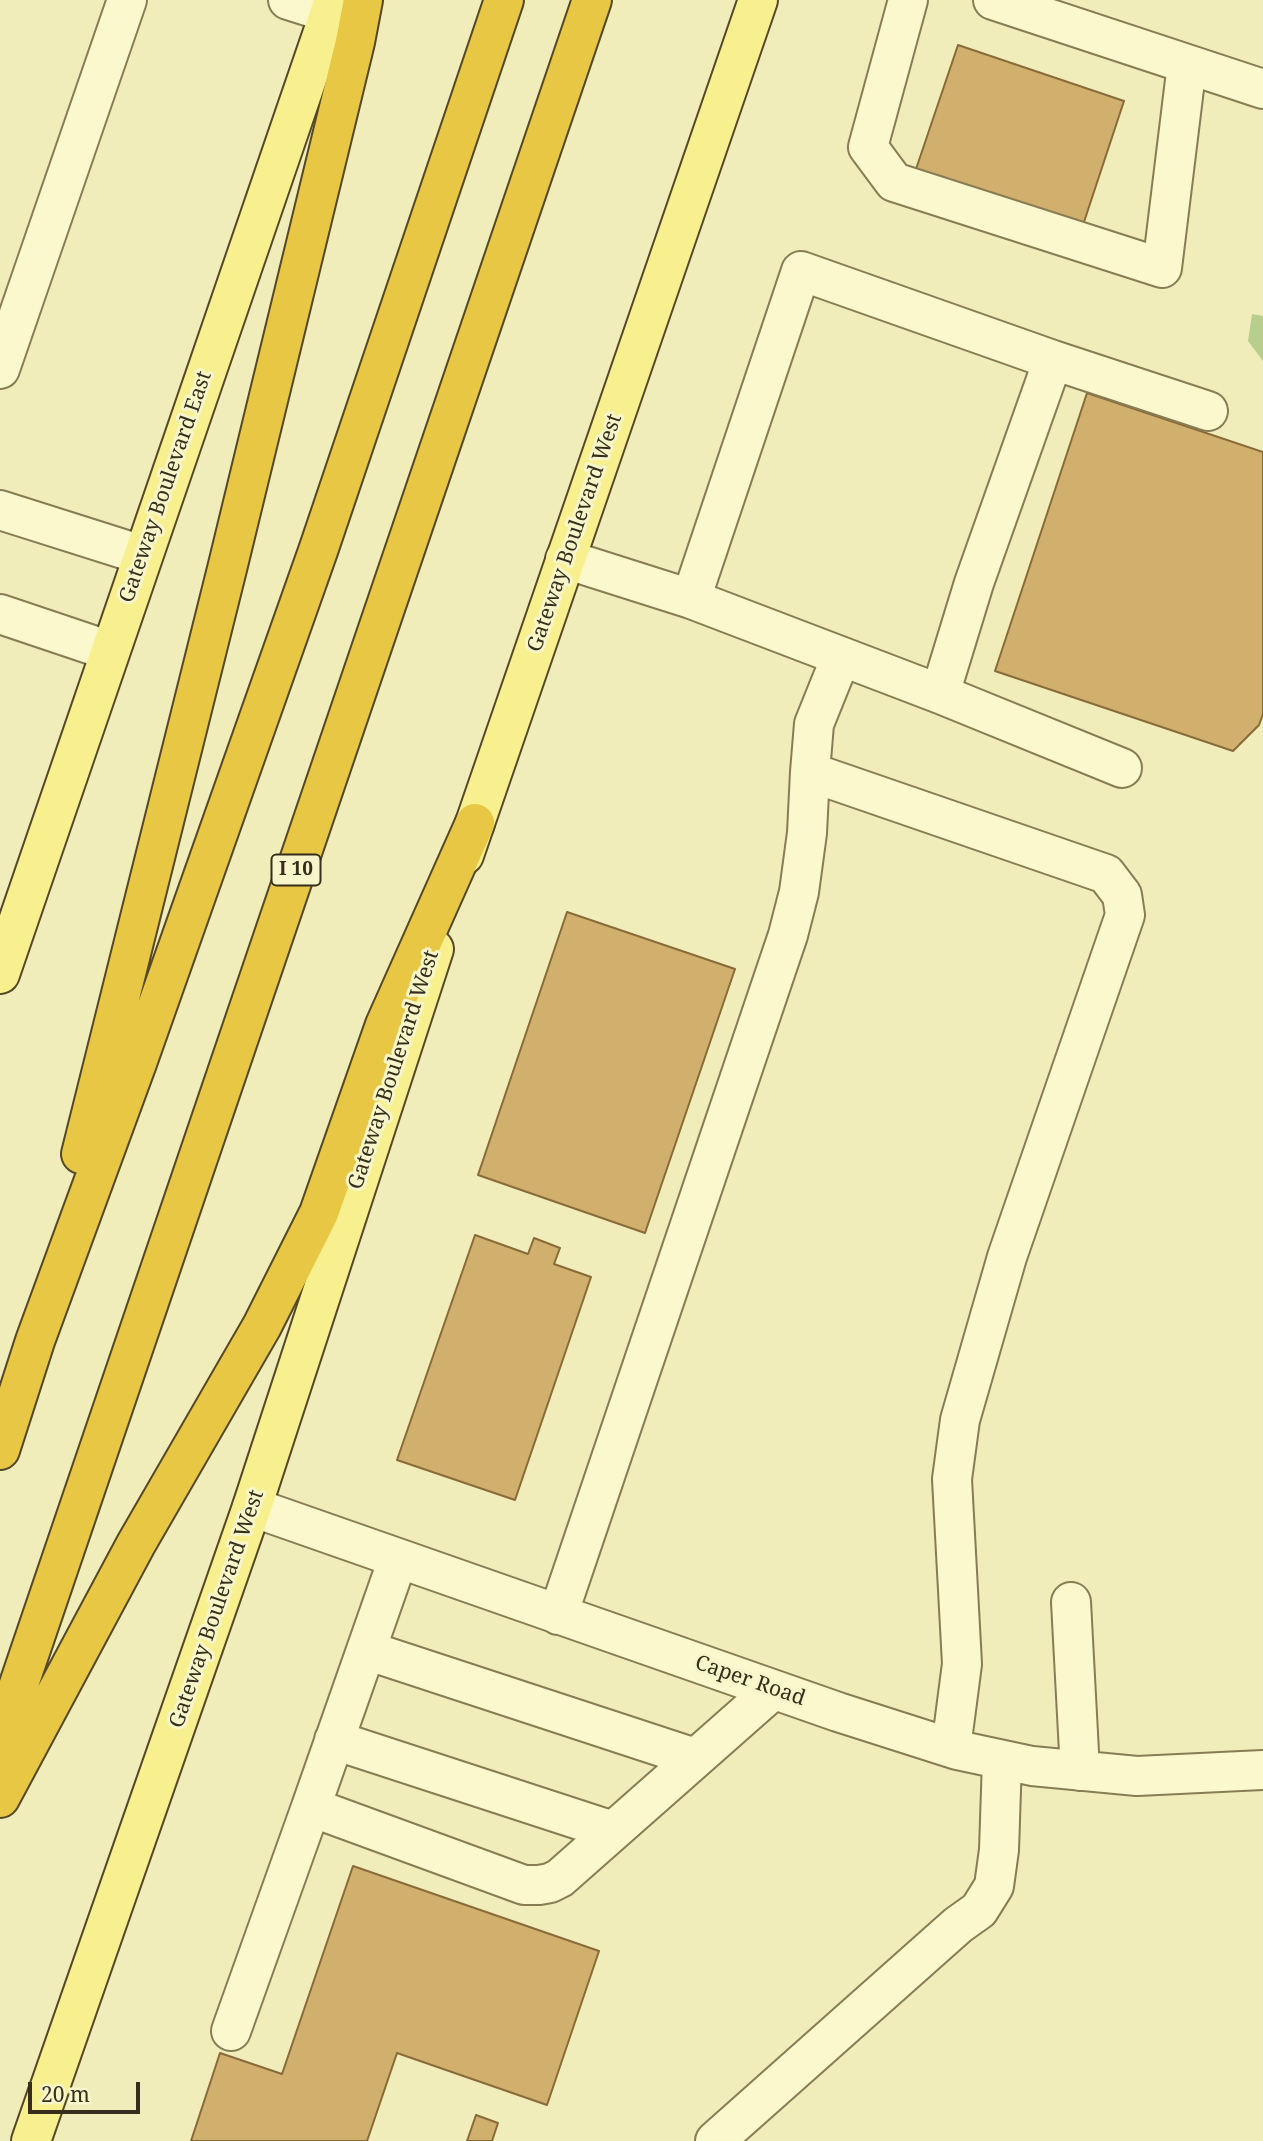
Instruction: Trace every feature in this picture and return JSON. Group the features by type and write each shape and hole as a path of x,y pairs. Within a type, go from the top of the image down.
{"highway":[{"path":"34,1340 137,1063 319,548 504,0"},
{"name":"I 10","path":"0,1740 592,0"},
{"path":"0,1450 34,1340 355,42 342,4"},
{"path":"0,1798 136,1544 256,1337 313,1226 385,1025 475,823"}],"main road":[{"name":"Gateway Boulevard West","path":"31,2141 252,1507 475,823 758,0"},
{"name":"Gateway Boulevard East","path":"0,974 9,920 110,652 142,555 342,4"}],"street":[{"path":"0,369 127,0"},
{"path":"289,0 342,4"},
{"path":"908,0 868,147 894,182 1162,268 1187,64"},
{"path":"993,0 1263,89"},
{"path":"691,599 801,271 1053,360 1208,411"},
{"path":"940,694 974,583 1053,360"},
{"path":"0,510 142,555"},
{"path":"565,559 691,599 940,694 1122,768"},
{"path":"0,614 110,652"},
{"path":"558,1615 788,935 800,892 814,724 841,657"},
{"path":"810,772 1106,874 1122,895 1125,915 1007,1257 960,1420 952,1479 962,1664 951,1748"},
{"name":"Caper Road","path":"252,1507 773,1690 951,1748 1032,1766 1137,1776 1263,1770"},
{"path":"231,2031 398,1559"},
{"path":"1071,1602 1080,1771"},
{"path":"366,1650 695,1759"},
{"path":"311,1807 524,1885 550,1883 773,1690"},
{"path":"334,1740 613,1831"},
{"path":"715,2141 958,1925 979,1910 994,1885 999,1850 1002,1760"}],"green space":[{"path":"1252,314 1263,316 1263,361 1248,341"}],"building":[{"path":"958,45 1124,101 1082,228 915,172"},
{"path":"1087,393 1263,452 1263,714 1259,725 1233,751 995,671"},
{"path":"567,912 735,969 645,1233 478,1175"},
{"path":"475,1235 528,1254 534,1238 560,1248 554,1264 591,1277 515,1500 397,1460"},
{"path":"353,1866 599,1951 547,2105 397,2053 367,2141 191,2141 220,2053 282,2074"},
{"path":"476,2115 498,2123 492,2141 467,2141"}]}
